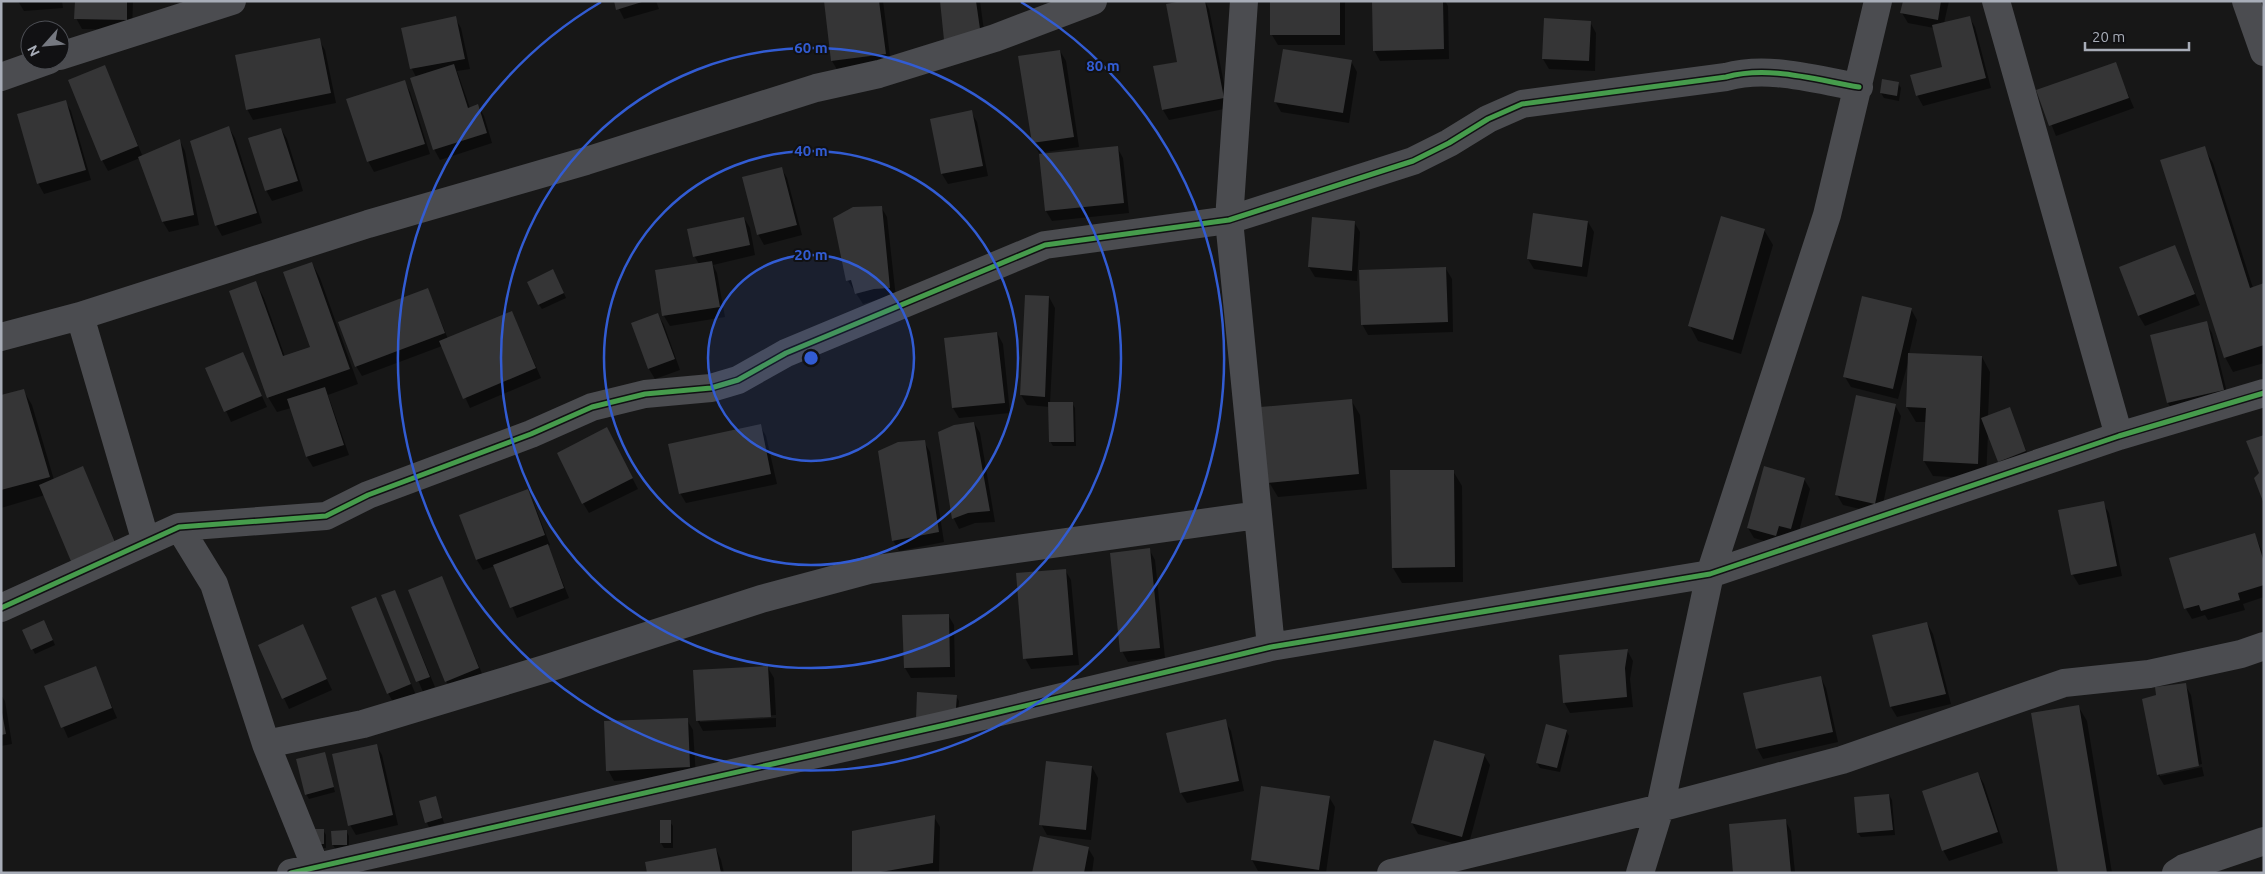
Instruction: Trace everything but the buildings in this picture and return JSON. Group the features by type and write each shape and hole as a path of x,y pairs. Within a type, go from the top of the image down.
{"street":[{"path":"70,53 232,1"},
{"path":"1,337 80,316 368,224 586,161 816,88 880,74 995,38 1093,1"},
{"path":"1244,1 1229,220 1271,647"},
{"path":"1640,873 1660,808 1710,574 1827,216 1878,1"},
{"path":"1996,1 2119,436"},
{"path":"2246,1 2264,52"},
{"path":"1,77 21,70"},
{"path":"1,608 179,527 326,516 368,495 531,434 592,407 644,394 711,388 738,380 786,353 1045,245 1229,220 1413,161 1449,143 1488,119 1522,104 1726,77 1744,72 1769,72 1859,87"},
{"path":"80,316 146,542"},
{"path":"179,527 214,584 308,871 935,727 1271,647 1710,574 2119,436 2264,393"},
{"path":"266,744 363,724 548,668 761,599 869,570 1258,515"},
{"path":"1391,873 1660,808 1842,760 2064,683 2125,678 2157,673 2241,654 2264,646"},
{"path":"2176,873 2184,868 2264,841"}],"cycle path":[{"path":"1,608 179,527 326,516 368,495 531,434 592,407 645,394 711,388 738,380 786,353 1045,245 1229,220 1413,161 1449,143 1488,119 1522,104 1759,73 1792,75 1859,87"},
{"path":"291,873 945,725 1271,647 1710,574 2119,436 2264,393"}]}
